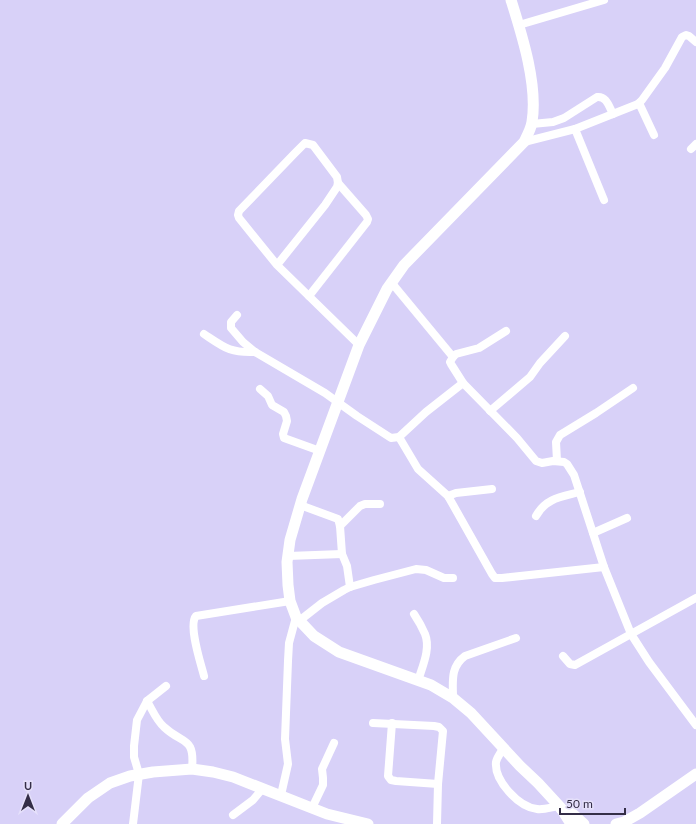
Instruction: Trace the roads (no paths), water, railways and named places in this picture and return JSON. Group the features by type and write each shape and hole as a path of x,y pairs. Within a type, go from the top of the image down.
{"main road":[{"path":"511,0 519,25 530,75 533,93 532,124 524,142 409,260 391,282 359,345 300,505 290,540 288,556 288,585 290,601 297,619 314,636 339,652 438,688 453,698 471,713 560,807 571,824"},
{"path":"62,824 77,808 99,790 110,784 139,774 192,770 213,772 238,779 340,818 368,824"},
{"path":"621,823 640,813 696,774"},
{"path":"560,807 573,814 584,824"}],"street":[{"path":"519,25 604,0"},
{"path":"524,142 576,129 639,103 665,68 682,38 686,35 696,42"},
{"path":"532,124 553,122 564,118 601,96 605,98 613,114"},
{"path":"639,103 654,135"},
{"path":"576,129 604,200"},
{"path":"277,265 337,187 338,177 313,145 305,143 239,211 238,215 277,265 359,345"},
{"path":"309,296 368,219 338,182"},
{"path":"391,282 453,357"},
{"path":"237,316 231,322 230,328 255,352 325,393 363,421 391,438 399,437 426,412 463,383"},
{"path":"506,331 479,348 456,354 450,362 463,383 517,438 536,461 542,463 557,461 567,464 574,475 604,567 631,634 649,662 696,725"},
{"path":"204,334 229,350 239,352 255,352"},
{"path":"490,411 530,377 540,363 565,336"},
{"path":"557,461 556,442 560,434 596,413 633,388"},
{"path":"260,389 268,396 272,405 284,412 286,416 287,421 283,434 284,438 320,450"},
{"path":"399,437 418,469 448,496 495,578 604,567"},
{"path":"448,496 462,492 492,489"},
{"path":"536,516 548,502 580,492"},
{"path":"340,526 360,506 365,504 380,504"},
{"path":"300,505 338,519 342,554 347,566 350,587"},
{"path":"593,532 627,518"},
{"path":"288,556 342,554"},
{"path":"281,795 288,764 285,738 289,643 297,619 350,587 416,569 426,570 444,578 453,578"},
{"path":"562,656 570,664 575,665 696,598"},
{"path":"204,676 195,639 193,622 196,616 290,601"},
{"path":"414,614 427,641 426,651 418,681"},
{"path":"453,698 454,673 456,665 459,661 465,656 516,638"},
{"path":"133,824 139,774 134,757 137,720 147,701 166,686"},
{"path":"147,701 163,726 182,738 191,749 193,756 192,770"},
{"path":"373,723 434,726 443,730 438,784 437,824"},
{"path":"392,723 388,776 391,780 438,784"},
{"path":"312,808 322,785 322,769 334,743"},
{"path":"504,748 496,761 496,770 509,792 520,803 531,808 543,810 560,807"},
{"path":"233,815 253,800 263,788"}]}
